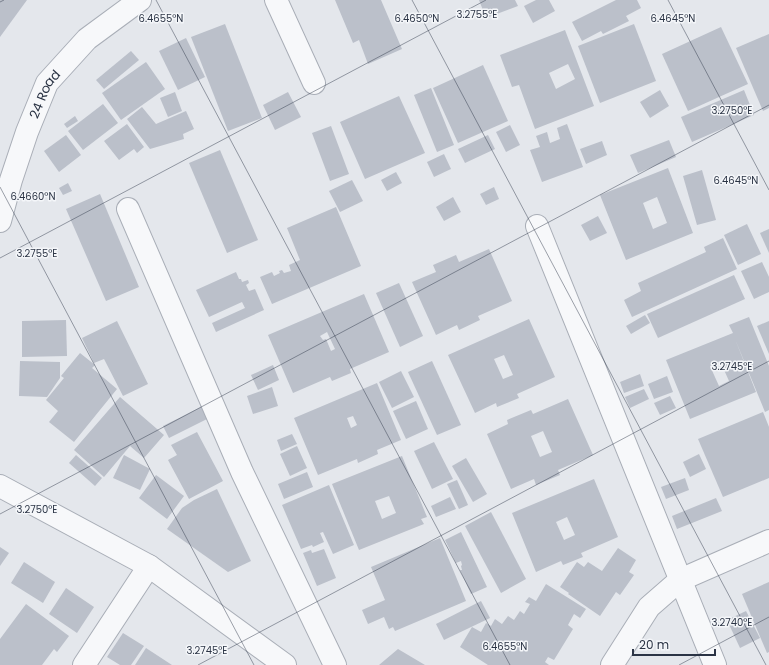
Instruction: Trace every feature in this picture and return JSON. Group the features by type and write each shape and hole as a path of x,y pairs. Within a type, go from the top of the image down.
{"street":[{"name":"24 Road","path":"0,222 11,180 27,132 47,83 87,39 140,0"},
{"path":"276,0 314,83"},
{"path":"128,209 242,472 335,665"},
{"path":"537,226 715,665"},
{"path":"0,486 149,566 285,665"},
{"path":"612,665 649,607 680,580 769,541"},
{"path":"84,665 149,566"}],"building":[{"path":"0,0 27,0 0,37"},
{"path":"335,0 381,0 402,49 368,64 359,40 353,43"},
{"path":"479,0 515,0 518,6 486,18"},
{"path":"536,0 549,0 555,11 533,23 524,6"},
{"path":"616,0 637,0 641,8 626,16 629,21 603,34 601,31 582,41 572,22"},
{"path":"225,24 262,118 228,131 191,37"},
{"path":"634,24 656,81 600,103 578,46"},
{"path":"721,27 748,84 688,111 662,54"},
{"path":"565,30 594,106 535,129 519,85 512,87 500,55","holes":["568,64 575,79 556,89 549,73"]},
{"path":"769,34 769,108 763,111 736,48"},
{"path":"186,38 205,77 178,90 159,51"},
{"path":"131,51 139,60 104,89 96,80"},
{"path":"146,62 165,89 121,120 102,93"},
{"path":"483,65 508,121 458,143 433,88"},
{"path":"431,88 454,145 437,152 414,95"},
{"path":"660,90 669,106 650,118 640,102"},
{"path":"744,90 754,115 692,142 681,117"},
{"path":"175,92 182,111 168,117 160,98"},
{"path":"288,92 301,117 275,130 263,105"},
{"path":"399,96 425,153 365,179 340,122"},
{"path":"103,104 118,123 83,150 68,131"},
{"path":"142,107 156,124 186,111 194,129 183,134 184,139 150,149 127,119"},
{"path":"75,116 78,121 67,128 64,124"},
{"path":"127,124 144,147 137,153 134,149 119,160 104,141"},
{"path":"567,124 583,167 542,182 530,150 540,147 536,136 547,132 550,143 560,139 557,128"},
{"path":"510,125 520,145 506,152 496,132"},
{"path":"331,126 349,174 330,181 312,133"},
{"path":"66,135 81,155 59,172 44,151"},
{"path":"488,135 495,149 465,163 458,149"},
{"path":"669,140 676,157 638,173 630,155"},
{"path":"602,141 607,155 586,164 580,149"},
{"path":"220,150 258,240 227,253 189,163"},
{"path":"444,154 451,169 434,177 427,162"},
{"path":"668,168 693,233 626,260 600,195","holes":["657,197 667,223 653,229 643,203"]},
{"path":"702,170 716,220 697,225 683,176"},
{"path":"396,172 402,183 387,191 381,180"},
{"path":"352,180 363,201 340,212 329,191"},
{"path":"68,183 72,191 63,195 59,188"},
{"path":"494,187 499,199 486,205 480,194"},
{"path":"100,194 139,287 106,301 66,209"},
{"path":"453,197 461,212 444,221 436,207"},
{"path":"336,207 361,266 272,304 260,277 272,272 274,276 282,270 284,273 291,271 289,265 300,260 287,228"},
{"path":"598,216 607,233 590,241 581,225"},
{"path":"747,224 761,254 738,265 724,235"},
{"path":"769,229 769,253 760,233"},
{"path":"723,238 737,269 632,317 624,300 641,291 638,283 706,252 704,247"},
{"path":"489,249 512,301 478,316 480,320 459,330 457,325 436,335 412,282 436,272 433,265 456,255 459,262"},
{"path":"762,262 769,277 769,292 754,299 741,271"},
{"path":"236,272 242,282 248,280 249,283 246,285 249,291 255,289 264,310 216,332 212,323 245,308 242,302 209,317 196,290"},
{"path":"734,275 745,299 658,338 647,314"},
{"path":"399,283 423,336 400,347 376,293"},
{"path":"364,294 389,352 350,369 351,373 332,381 330,377 293,393 268,335","holes":["327,332 335,349 331,351 326,339 323,340 320,336"]},
{"path":"645,315 650,323 631,334 626,326"},
{"path":"749,317 769,366 769,410 765,412 735,339 756,392 690,419 666,360 733,333 729,325","holes":["720,361 729,381 719,386 710,366"]},
{"path":"529,319 555,377 517,394 519,398 497,407 496,403 475,413 448,355","holes":["504,355 513,375 503,379 494,359"]},
{"path":"66,320 67,356 22,357 22,321"},
{"path":"117,321 148,384 123,396 104,359 94,363 82,338"},
{"path":"769,321 769,354 757,326"},
{"path":"80,353 95,365 92,368 117,389 74,442 49,422 58,411 46,400 64,378 61,376"},
{"path":"20,361 60,362 60,378 47,397 19,396"},
{"path":"432,361 461,425 437,435 408,372"},
{"path":"273,365 279,380 258,390 251,375"},
{"path":"401,371 414,397 392,408 379,382"},
{"path":"640,374 644,386 624,393 620,382"},
{"path":"667,376 673,392 654,399 648,384"},
{"path":"377,383 401,440 377,450 378,454 358,463 357,459 318,475 294,418","holes":["353,416 357,425 351,428 347,418"]},
{"path":"272,387 278,406 253,414 247,396"},
{"path":"644,389 649,399 630,408 625,397"},
{"path":"670,396 676,408 660,415 654,403"},
{"path":"120,397 164,435 144,458 130,446 104,477 74,450"},
{"path":"568,399 593,455 558,470 560,475 536,485 534,479 511,489 487,434 508,424 507,420 531,410 533,414","holes":["543,431 552,452 540,457 531,436"]},
{"path":"416,401 428,429 406,439 393,411"},
{"path":"203,406 209,418 169,438 163,426"},
{"path":"763,412 769,427 769,478 723,497 698,439"},
{"path":"197,432 223,481 189,499 168,460 177,455 171,445"},
{"path":"292,434 297,444 281,451 277,440"},
{"path":"434,442 453,479 432,489 414,451"},
{"path":"297,446 307,468 290,476 280,454"},
{"path":"699,454 706,469 690,477 683,462"},
{"path":"76,455 102,478 95,486 69,463"},
{"path":"124,455 150,469 140,490 113,478"},
{"path":"402,456 427,517 421,519 424,524 359,550 332,484","holes":["389,496 396,513 382,519 375,501"]},
{"path":"466,458 487,494 473,502 452,466"},
{"path":"307,472 313,487 284,499 278,484"},
{"path":"156,475 184,496 167,519 139,498"},
{"path":"685,478 689,490 666,499 661,487"},
{"path":"594,479 618,537 581,553 583,557 563,565 561,561 536,572 512,513","holes":["567,517 575,535 564,540 556,522"]},
{"path":"457,480 468,505 459,509 447,484"},
{"path":"329,485 354,545 333,554 323,532 320,533 324,542 313,547 312,545 301,549 282,505"},
{"path":"217,489 251,561 228,572 167,529 182,508 194,500"},
{"path":"450,497 456,509 436,517 431,506"},
{"path":"716,498 722,511 677,529 672,516"},
{"path":"491,512 526,579 501,593 465,526"},
{"path":"461,532 487,587 471,594 460,570 462,570 461,561 456,563 445,540"},
{"path":"440,538 466,601 395,631 393,627 389,629 384,617 368,624 362,610 385,600 371,567"},
{"path":"0,547 9,553 0,566"},
{"path":"618,548 636,560 629,572 634,575 620,595 616,592 600,616 560,587 577,562 584,567 588,562 602,571"},
{"path":"324,549 336,578 317,586 303,553 311,550 312,553"},
{"path":"24,562 55,582 43,603 11,583"},
{"path":"769,582 769,652 767,653 742,594"},
{"path":"546,584 586,609 580,618 574,614 568,625 573,629 554,660 548,657 545,662 549,665 488,665 460,647 472,627 481,632 486,623 491,626 495,619 502,624 508,616 514,620 520,611 524,614 530,604 525,602 529,597 536,601"},
{"path":"66,588 94,607 77,633 49,614"},
{"path":"481,601 490,618 444,640 436,624"},
{"path":"26,604 69,636 57,652 54,649 42,665 0,665 0,639"},
{"path":"746,611 760,638 740,648 727,620"},
{"path":"123,633 144,646 131,665 120,665 107,657"},
{"path":"146,648 172,665 135,665"},
{"path":"398,649 425,665 379,665"}]}
